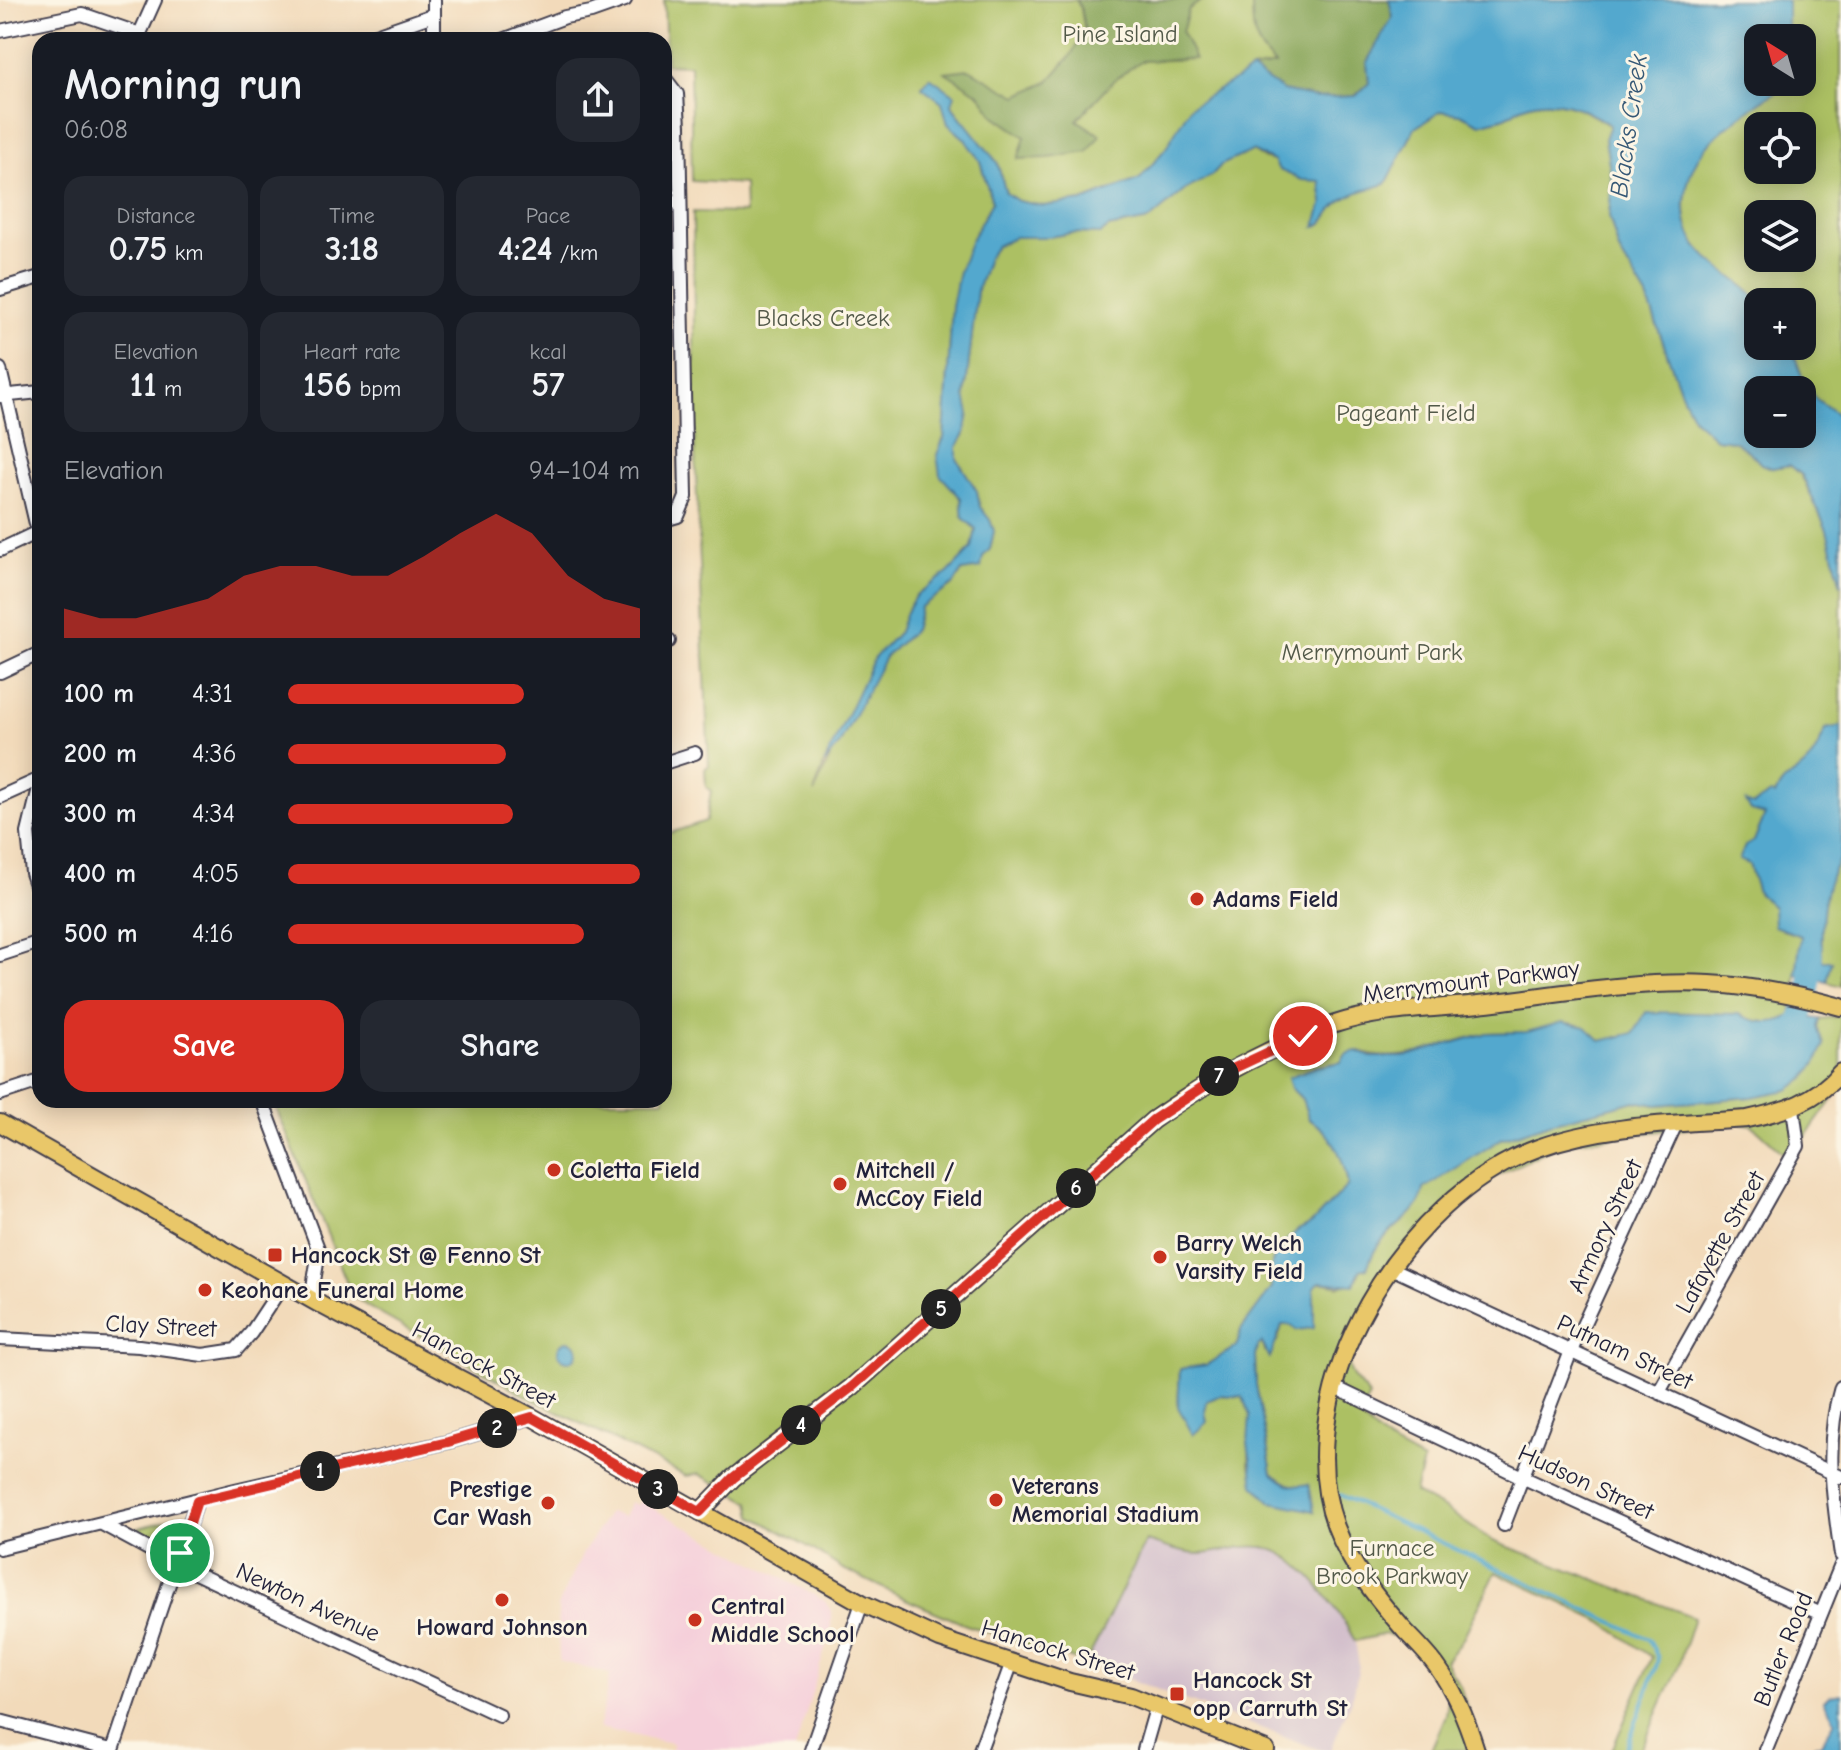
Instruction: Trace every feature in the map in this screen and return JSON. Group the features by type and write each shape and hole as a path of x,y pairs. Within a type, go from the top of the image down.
{"main road":[{"name":"Merrymount Parkway","path":"700,1512 733,1478 852,1387 1153,1120 1192,1092 1265,1053 1332,1025 1392,1013 1646,985 1707,984 1789,993 1841,1007"},
{"path":"1476,1750 1470,1729 1449,1685 1437,1666 1366,1583 1346,1551 1335,1525 1326,1477 1327,1426 1334,1387 1350,1341 1391,1268 1443,1208 1500,1166 1535,1149 1577,1136 1621,1129 1747,1119 1793,1108 1818,1094 1841,1072"},
{"name":"Hancock Street","path":"0,1123 311,1299 532,1417 862,1603 940,1639 1070,1682 1157,1705 1266,1750"}],"street":[{"path":"140,32 155,0"},
{"path":"434,0 434,32"},
{"path":"525,32 625,0"},
{"path":"0,31 82,14 126,32"},
{"path":"384,32 433,15"},
{"path":"672,85 677,94 686,497 683,510 672,517"},
{"path":"672,202 680,200"},
{"path":"0,289 32,279"},
{"path":"0,369 3,396 32,494"},
{"path":"3,396 32,393"},
{"path":"0,550 32,539"},
{"path":"0,672 32,657"},
{"path":"672,760 695,753"},
{"path":"0,797 32,784"},
{"path":"32,816 28,833 32,873"},
{"path":"0,955 32,945"},
{"path":"0,1094 32,1084"},
{"path":"265,1108 319,1251 311,1299"},
{"name":"Lafayette Street","path":"1659,1392 1798,1146 1793,1108"},
{"name":"Armory Street","path":"1504,1525 1571,1351 1676,1124"},
{"name":"Putnam Street","path":"1391,1268 1835,1474"},
{"name":"Clay Street","path":"0,1339 139,1346 203,1355 236,1350 284,1283"},
{"name":"Hudson Street","path":"1334,1387 1821,1614"},
{"path":"1841,1387 1834,1409 1841,1555"},
{"path":"0,1548 448,1442 532,1417"},
{"path":"0,1721 112,1750 197,1501"},
{"name":"Newton Avenue","path":"102,1524 176,1564 499,1715"},
{"name":"Butler Road","path":"1768,1745 1841,1565"},
{"path":"811,1750 862,1603"},
{"path":"980,1750 1012,1662"},
{"path":"1144,1750 1157,1705"},
{"path":"1768,1745 1782,1750"}],"shaded area":[{"name":"Central Middle School","path":"639,1501 825,1601 831,1611 831,1629 795,1750 672,1750 672,1743 599,1728 610,1674 559,1661 558,1606 583,1553 609,1512 623,1517 630,1502 637,1506"},
{"path":"1146,1540 1172,1549 1263,1547 1282,1554 1300,1566 1324,1593 1355,1641 1359,1665 1354,1692 1331,1750 1320,1750 1086,1663"}],"green space":[{"name":"Merrymount Park","path":"664,0 1389,0 1166,148 1140,179 1082,201 1043,206 1018,201 1006,193 997,162 965,125 952,104 930,77 922,86 942,102 948,124 964,138 980,161 992,202 971,240 952,307 944,438 937,455 941,475 961,498 963,518 976,529 972,548 948,573 916,595 899,632 874,659 824,764 814,793 831,755 885,657 914,630 920,607 954,584 962,571 990,549 994,531 980,507 977,491 957,459 957,447 965,434 965,396 977,291 988,258 996,246 1014,237 1101,234 1108,228 1149,220 1185,190 1212,175 1221,165 1252,151 1275,161 1288,173 1320,181 1323,202 1316,226 1344,198 1386,184 1415,128 1441,111 1460,114 1480,124 1505,117 1521,107 1545,102 1578,109 1610,126 1605,139 1612,181 1609,216 1619,251 1647,297 1682,395 1694,419 1716,439 1734,441 1761,464 1772,468 1790,465 1801,475 1827,530 1841,585 1841,726 1826,729 1806,764 1784,782 1775,795 1771,794 1753,805 1765,815 1749,864 1758,893 1773,907 1782,930 1802,936 1791,1015 1779,1021 1765,1022 1739,1014 1601,1041 1582,1027 1566,1023 1528,1032 1484,1034 1405,1055 1389,1057 1357,1051 1341,1062 1315,1067 1291,1088 1302,1099 1309,1119 1331,1139 1344,1166 1348,1185 1312,1223 1298,1230 1272,1262 1272,1288 1241,1330 1237,1346 1206,1365 1180,1369 1178,1407 1205,1411 1207,1401 1221,1395 1243,1397 1250,1416 1249,1466 1314,1511 1309,1485 1289,1484 1272,1473 1256,1385 1255,1355 1258,1345 1262,1343 1265,1351 1278,1340 1282,1325 1313,1319 1314,1287 1320,1282 1340,1286 1358,1278 1360,1270 1367,1268 1379,1244 1417,1206 1423,1189 1501,1139 1635,1101 1657,1105 1752,1097 1824,1045 1818,1027 1820,1019 1841,1016 1841,1087 1794,1153 1783,1153 1752,1125 1735,1122 1562,1143 1482,1183 1419,1241 1378,1299 1351,1355 1349,1367 1353,1377 1369,1396 1359,1417 1388,1442 1423,1461 1415,1493 1493,1541 1694,1617 1678,1667 1641,1750 1612,1750 1652,1657 1602,1622 1496,1572 1462,1640 1445,1661 1460,1686 1480,1750 1431,1750 1446,1715 1449,1693 1439,1677 1404,1638 1386,1634 1355,1641 1317,1584 1291,1559 1276,1551 1254,1546 1193,1554 1146,1541 1086,1663 966,1625 841,1568 753,1516 750,1502 699,1474 686,1476 532,1399 352,1295 276,1108 672,1108 672,832 706,821 711,791 706,787 705,768 709,766 695,451 693,212 745,213 744,184 692,181 690,65 672,64 672,32 665,32"},
{"name":"Pine Island","path":"1076,0 1203,0 1189,9 1182,32 1195,59 1141,61 1114,80 1077,120 1100,135 1088,152 1018,159 1025,137 995,116 979,94 945,72 969,69 1017,96 1048,82 1069,58 1085,32"},
{"path":"1252,0 1389,0 1393,16 1367,62 1369,83 1355,96 1317,98 1283,91 1252,70 1275,65 1255,36"},
{"path":"1787,0 1841,0 1841,417 1816,399 1816,376 1802,376 1796,360 1816,360 1816,288 1746,288 1707,258 1690,234 1685,199 1694,165 1710,142 1744,113 1744,184 1816,184 1816,112 1746,112 1769,96 1816,96 1816,24 1787,24"},
{"path":"1841,850 1841,986 1827,982 1832,961 1822,962 1822,920 1830,879"},
{"path":"171,1519 174,1521 167,1545 131,1530"}],"water":[{"path":"1389,0 1787,0 1787,24 1744,24 1744,96 1770,96 1744,112 1710,142 1694,165 1685,199 1686,222 1693,240 1707,258 1746,288 1744,360 1796,360 1802,376 1744,376 1744,448 1816,448 1816,399 1841,417 1841,585 1827,530 1802,475 1790,465 1772,468 1761,464 1734,441 1716,439 1694,419 1682,395 1647,297 1619,251 1609,216 1612,181 1605,139 1610,125 1578,108 1556,102 1533,103 1505,117 1480,124 1460,114 1441,111 1415,128 1386,184 1360,191 1343,200 1315,227 1323,202 1320,181 1302,180 1279,170 1274,161 1252,151 1221,165 1212,175 1185,190 1149,220 1108,228 1101,234 1015,237 996,246 988,258 977,291 965,396 969,414 965,434 957,447 957,459 977,491 980,507 994,531 990,549 983,557 981,568 962,571 954,584 920,607 914,630 885,657 839,745 824,764 874,658 899,632 916,595 948,573 972,548 976,529 963,518 961,498 940,475 937,455 944,438 952,307 959,271 971,240 992,202 980,161 964,138 948,124 942,102 922,87 930,77 955,95 954,109 997,162 1006,193 1018,201 1043,206 1083,201 1140,179 1166,148 1190,107 1252,70 1283,91 1317,98 1356,96 1369,83 1367,62 1393,16"},
{"path":"1841,726 1841,850 1827,889 1822,920 1822,961 1832,961 1827,982 1796,975 1801,936 1774,926 1773,907 1758,893 1749,864 1739,860 1745,846 1754,841 1765,815 1751,811 1746,802 1753,805 1771,794 1775,795 1784,782 1810,760 1826,729"},
{"path":"1646,1012 1739,1014 1765,1022 1779,1021 1791,1015 1820,1019 1818,1027 1824,1045 1805,1079 1788,1090 1752,1097 1657,1105 1635,1101 1501,1139 1424,1189 1412,1213 1379,1244 1367,1268 1360,1270 1354,1285 1320,1282 1314,1287 1314,1328 1296,1330 1291,1325 1282,1325 1270,1358 1262,1343 1255,1355 1256,1385 1272,1473 1289,1484 1309,1484 1314,1511 1271,1502 1254,1485 1248,1443 1250,1416 1243,1397 1221,1395 1207,1401 1207,1422 1193,1435 1178,1407 1180,1369 1206,1365 1237,1346 1241,1330 1272,1288 1272,1262 1283,1244 1298,1230 1312,1223 1348,1185 1344,1166 1331,1139 1309,1119 1302,1099 1291,1088 1288,1077 1341,1062 1346,1054 1357,1051 1371,1057 1403,1057 1487,1033 1527,1032 1563,1022 1586,1027 1601,1041 1634,1033"},
{"path":"568,1341 575,1344 578,1351 575,1358 568,1361 561,1358 558,1351 561,1344"},
{"path":"1841,1694 1841,1750 1812,1750 1814,1745 1821,1744 1835,1721 1824,1701"}],"waterway":[{"name":"Blacks Creek","path":"1786,1037 1790,1038 1805,1006 1810,984 1811,949"},
{"path":"1340,1495 1649,1639 1658,1658 1657,1664 1626,1750"}],"place":[{"name":"Adams Field","path":"1197,899"},
{"name":"Coletta Field","path":"554,1170"},
{"name":"Mitchell / McCoy Field","path":"840,1184"},
{"name":"Hancock St @ Fenno St","path":"275,1255"},
{"name":"Barry Welch Varsity Field","path":"1160,1257"},
{"name":"Keohane Funeral Home","path":"205,1290"},
{"name":"Veterans Memorial Stadium","path":"996,1500"},
{"name":"Prestige Car Wash","path":"548,1503"},
{"name":"Howard Johnson","path":"502,1600"},
{"name":"Central Middle School","path":"695,1620"},
{"name":"Hancock St opp Carruth St","path":"1177,1694"}],"route":[{"path":"180,1553 197,1501 448,1442 532,1417 700,1512 733,1478 852,1387 1153,1120 1226,1072 1303,1036"}],"park label":[{"name":"Pageant Field","path":"1406,413"},
{"name":"Furnace Brook Parkway","path":"1392,1562"}]}
